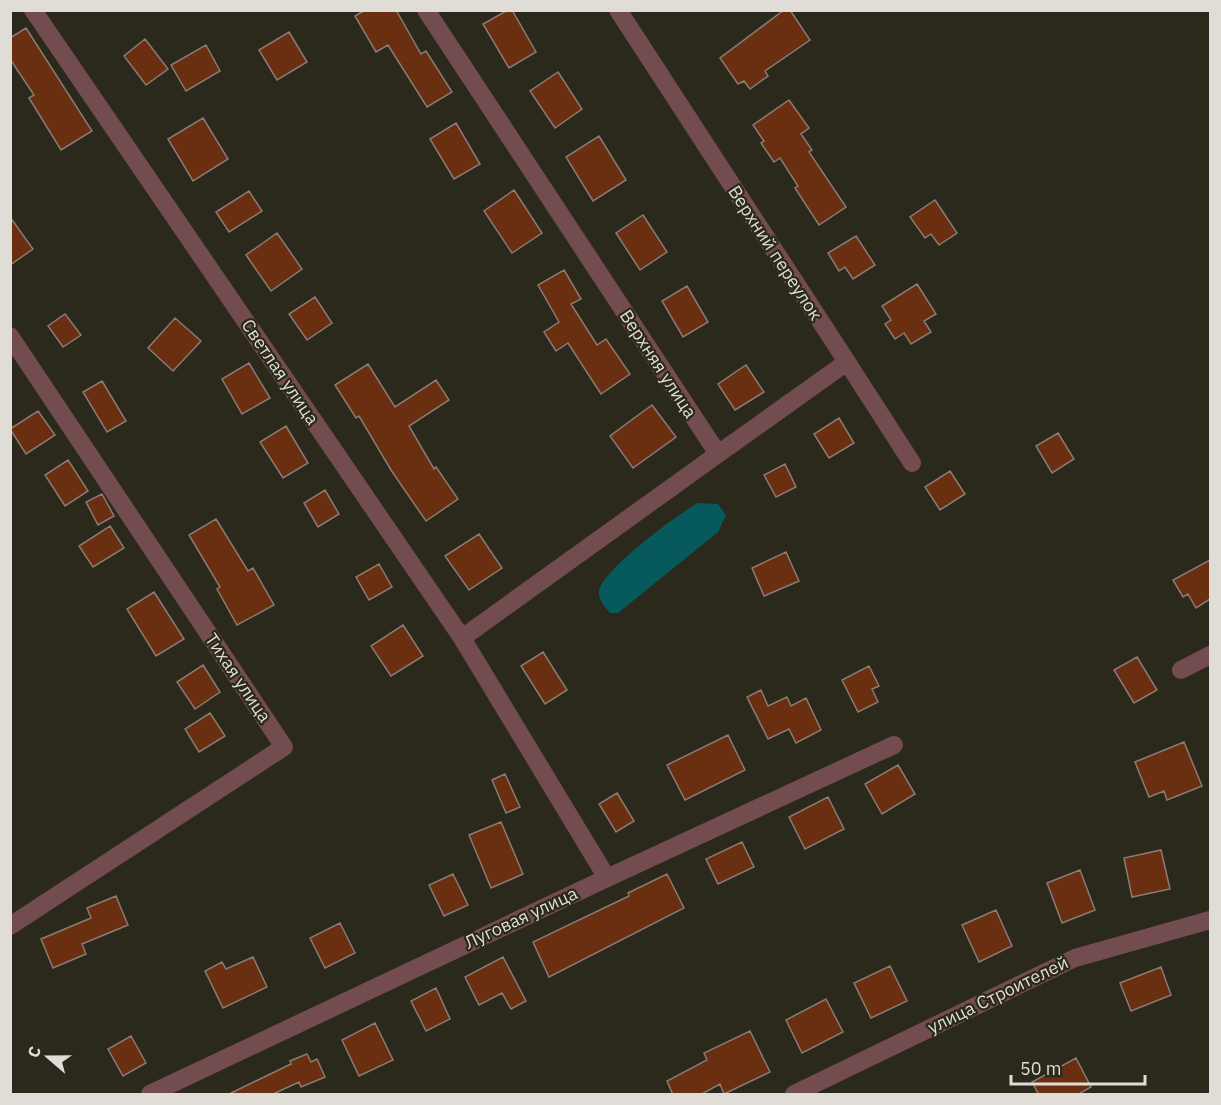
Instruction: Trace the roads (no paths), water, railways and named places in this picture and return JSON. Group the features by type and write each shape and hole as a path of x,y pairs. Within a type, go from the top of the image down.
{"street":[{"name":"Светлая улица","path":"33,10 462,638 606,878"},
{"name":"Верхняя улица","path":"426,10 718,454"},
{"name":"Верхний переулок","path":"618,10 912,463"},
{"name":"Тихая улица","path":"10,336 284,747 10,926"},
{"path":"462,638 847,362"},
{"path":"1181,670 1210,655"},
{"name":"Луговая улица","path":"150,1095 606,878 894,745"},
{"name":"улица Строителей","path":"797,1094 1075,957 1210,920"}],"water":[{"path":"698,503 718,504 726,515 718,532 618,613 610,613 601,601 599,593 602,584 611,572 641,544 674,518"}]}
